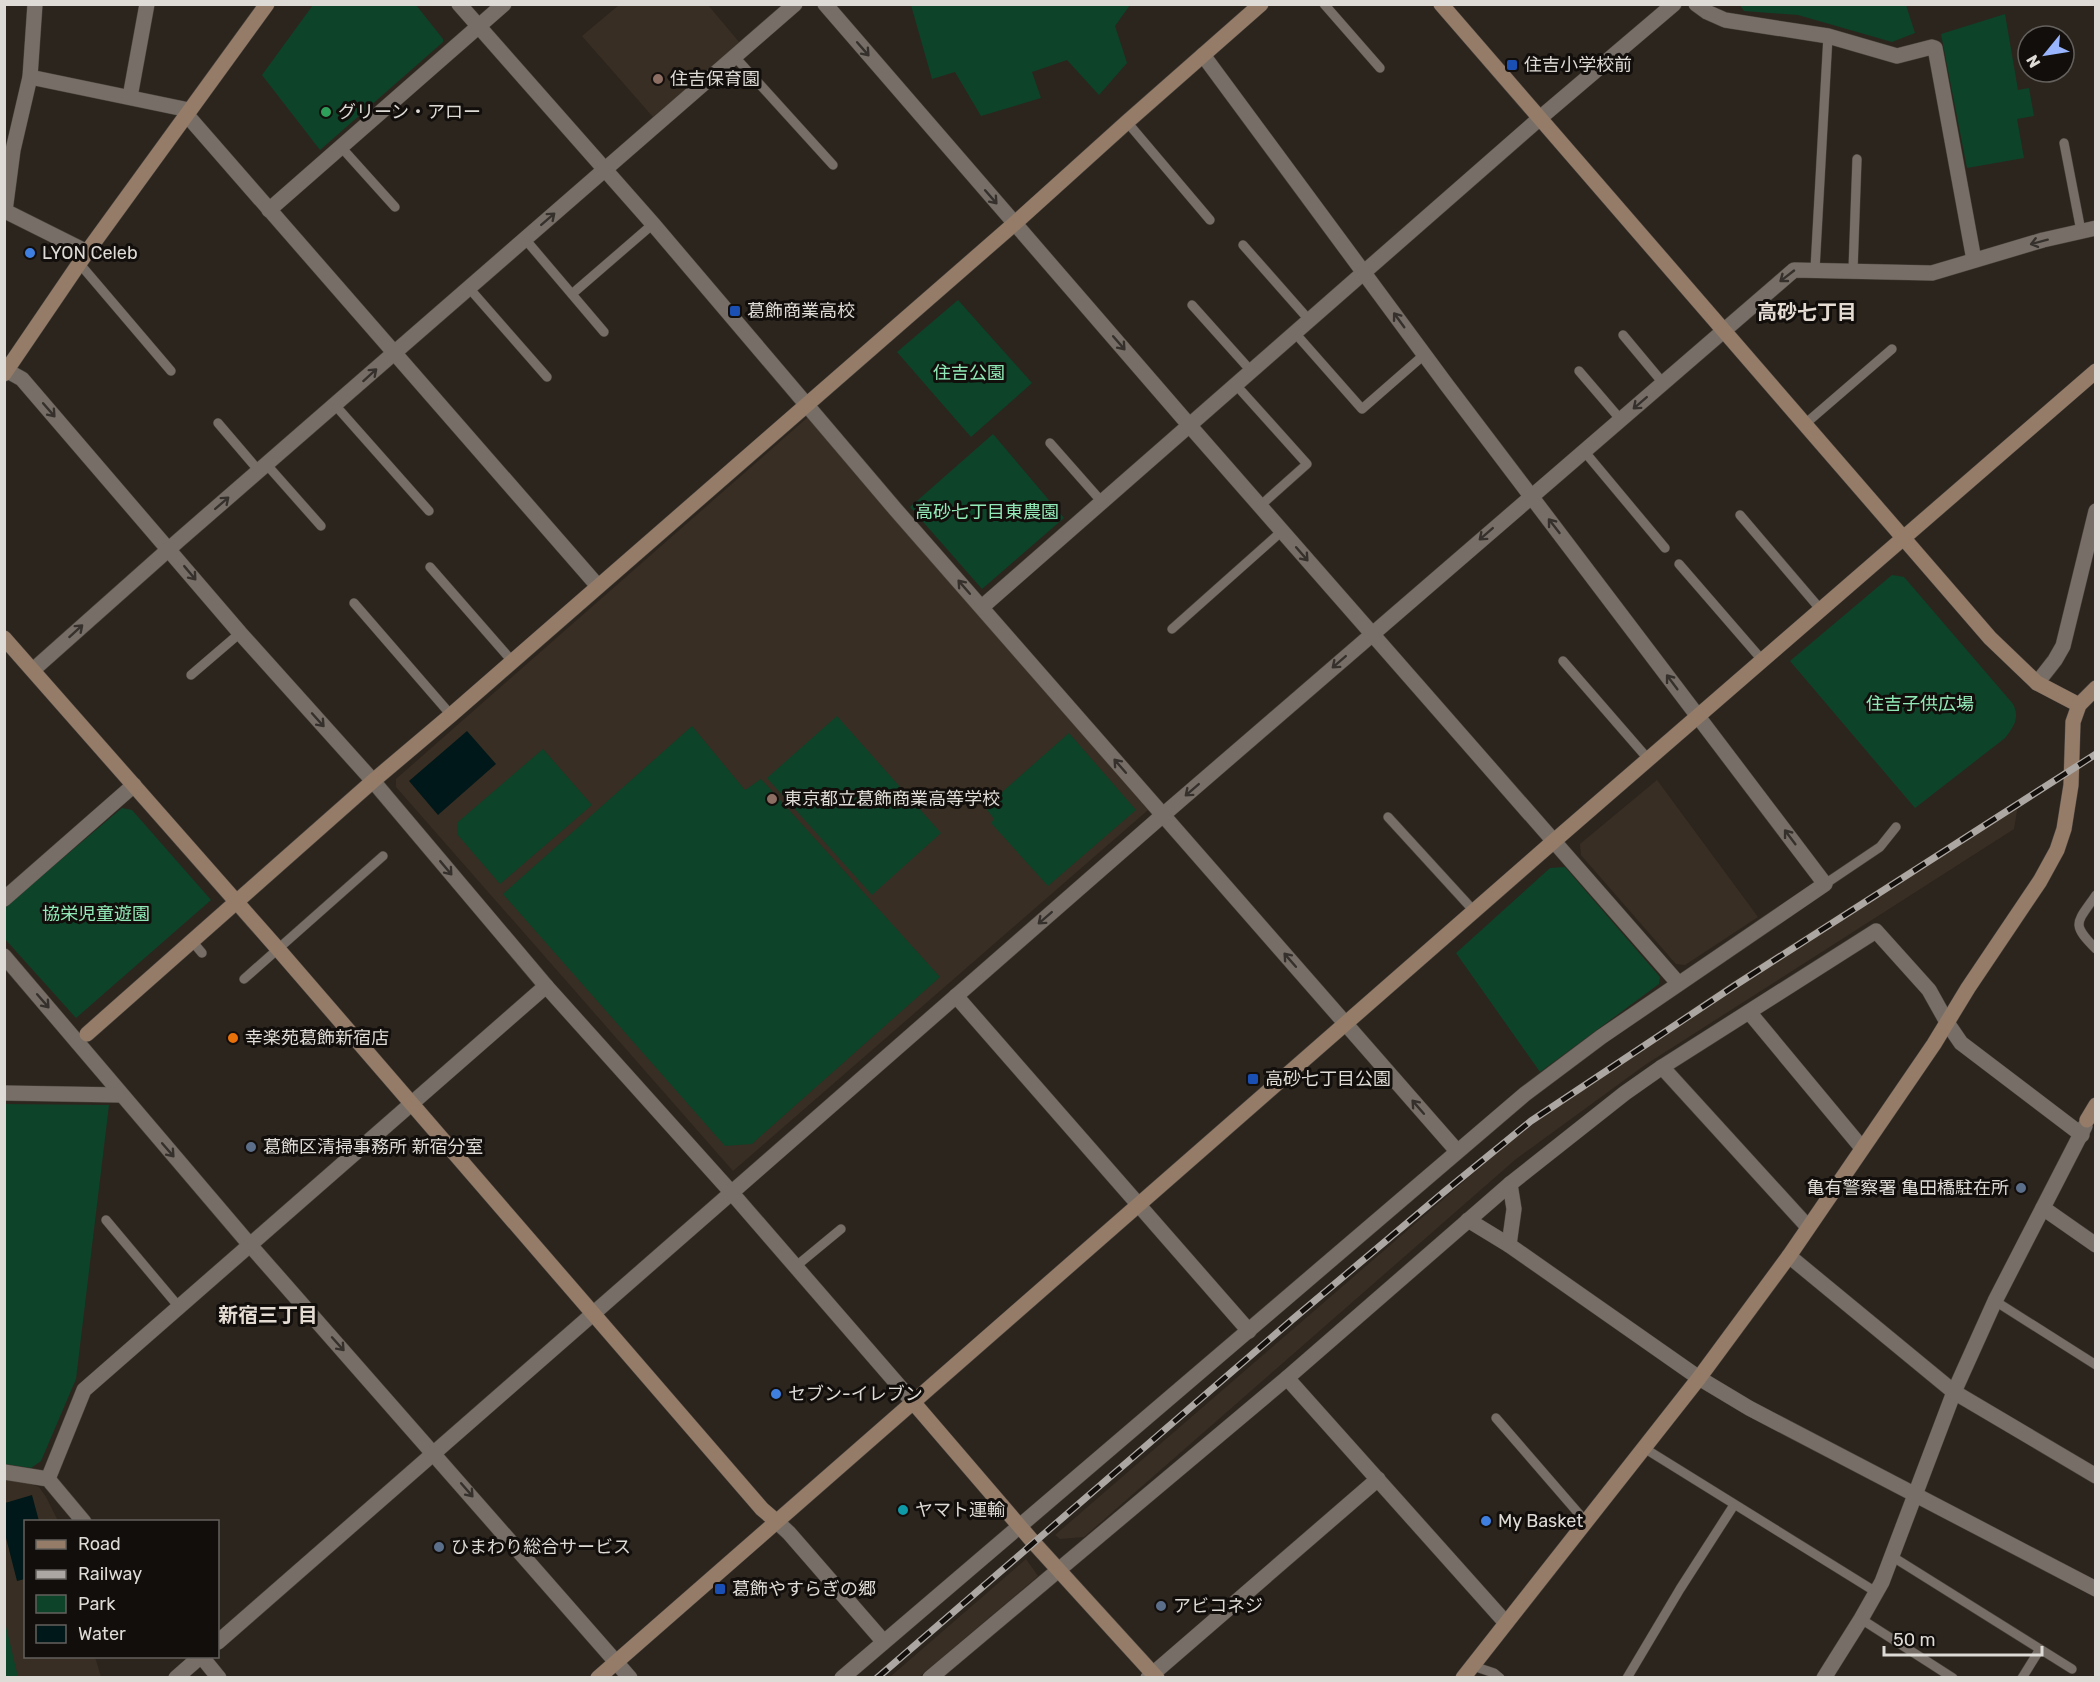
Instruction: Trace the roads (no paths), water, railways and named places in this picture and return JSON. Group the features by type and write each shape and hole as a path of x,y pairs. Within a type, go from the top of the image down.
{"street":[{"path":"35,4 30,77 13,150 5,211 83,258"},
{"path":"130,97 147,4"},
{"path":"267,4 187,112 5,371 22,379 240,633 373,781 546,986 731,1192 1019,1526 1153,1676 1378,1479"},
{"path":"459,4 653,224 982,608 1457,1150"},
{"path":"269,210 504,4"},
{"path":"33,670 795,4"},
{"path":"825,4 1190,426 1678,983"},
{"path":"82,1038 197,947 236,901 1014,224 1261,4"},
{"path":"1440,4 1990,638 2037,683 2079,705"},
{"path":"982,608 1540,118 1674,4"},
{"path":"1696,4 1725,20 1828,36 1897,56 1935,48 1974,260"},
{"path":"842,1677 1249,1331 1457,1150 1534,1087 1678,983 1825,884 1531,496 1203,54"},
{"path":"30,77 130,97 187,112 269,210 597,585"},
{"path":"219,1641 1372,633 1794,270 1932,273 2088,230"},
{"path":"598,1677 1554,841 2096,371"},
{"path":"2037,683 2063,646 2096,511"},
{"path":"4,638 278,949 762,1509 789,1533 884,1641"},
{"path":"1468,1672 1699,1378 1789,1256 1947,1024 1968,988 2040,882 2057,850 2064,829 2071,785 2073,722 2079,705 2096,688"},
{"path":"4,899 134,785"},
{"path":"930,1677 1287,1378 1510,1184 1662,1067 1876,931 1929,990 1947,1024 1961,1043 2091,1116 1995,1301 1954,1392 1893,1557 1861,1619 1824,1677"},
{"path":"4,956 82,1038 121,1095 630,1677"},
{"path":"48,1479 84,1390 546,986"},
{"path":"956,996 1249,1331"},
{"path":"1749,1012 1862,1148"},
{"path":"1662,1067 1808,1227"},
{"path":"4,1093 121,1095"},
{"path":"1509,1245 1514,1209 1510,1184"},
{"path":"2043,1208 2096,1245"},
{"path":"1468,1220 1509,1245 1699,1378 1749,1408 2096,1589"},
{"path":"1789,1256 1954,1392 2096,1476"},
{"path":"1287,1378 1506,1623"},
{"path":"4,1472 48,1479 83,1520"},
{"path":"176,1677 199,1658"},
{"path":"203,1658 219,1677"}],"lane":[{"path":"1324,4 1380,68"},
{"path":"1815,269 1828,36"},
{"path":"735,57 833,165"},
{"path":"1127,122 1210,220"},
{"path":"2064,143 2088,230"},
{"path":"341,147 395,207"},
{"path":"1853,270 1857,159"},
{"path":"572,294 653,224"},
{"path":"525,238 604,332"},
{"path":"1243,245 1310,321"},
{"path":"83,258 171,370"},
{"path":"469,288 547,377"},
{"path":"1192,305 1252,372"},
{"path":"1295,333 1362,409 1425,354"},
{"path":"1623,335 1663,382"},
{"path":"1805,424 1892,349"},
{"path":"1579,371 1621,420"},
{"path":"1236,385 1307,464 1260,506"},
{"path":"335,405 429,511"},
{"path":"218,423 321,526"},
{"path":"1050,443 1102,502"},
{"path":"1584,451 1665,548"},
{"path":"1740,515 1821,610"},
{"path":"1172,629 1282,531"},
{"path":"1679,564 1763,660"},
{"path":"430,567 512,661"},
{"path":"354,603 451,715"},
{"path":"191,675 240,633"},
{"path":"1563,661 1649,759"},
{"path":"1388,817 1474,911"},
{"path":"1825,884 1880,847 1896,827"},
{"path":"244,979 383,856"},
{"path":"2096,895 2078,923 2078,929 2096,949"},
{"path":"106,1220 179,1307"},
{"path":"795,1267 841,1229"},
{"path":"1995,1301 2096,1365"},
{"path":"1496,1418 1586,1522"},
{"path":"1644,1448 1876,1592"},
{"path":"1627,1677 1734,1505"},
{"path":"1893,1557 2072,1669"},
{"path":"1861,1619 1953,1677"},
{"path":"2022,1677 2040,1650"},
{"path":"1468,1672 1494,1673 1500,1677"}],"water":[{"path":"467,731 496,764 438,815 409,781"},
{"path":"32,1495 39,1520 24,1520 24,1579 17,1581 5,1534 5,1503"}],"railway":[{"path":"877,1678 1293,1319 1531,1121 1734,986 2096,754"}],"place":[{"name":"住吉小学校前","path":"1512,65"},
{"name":"住吉保育園","path":"658,79"},
{"name":"グリーン・アロー","path":"326,112"},
{"name":"LYON Celeb","path":"30,253"},
{"name":"葛飾商業高校","path":"735,311"},
{"name":"東京都立葛飾商業高等学校","path":"772,799"},
{"name":"幸楽苑葛飾新宿店","path":"233,1038"},
{"name":"高砂七丁目公園","path":"1253,1079"},
{"name":"葛飾区清掃事務所 新宿分室","path":"251,1147"},
{"name":"亀有警察署 亀田橋駐在所","path":"2021,1188"},
{"name":"セブン-イレブン","path":"776,1394"},
{"name":"ヤマト運輸","path":"903,1510"},
{"name":"My Basket","path":"1486,1521"},
{"name":"ひまわり総合サービス","path":"439,1547"},
{"name":"葛飾やすらぎの郷","path":"720,1589"},
{"name":"アビコネジ","path":"1161,1606"}],"district":[{"name":"高砂七丁目","path":"1807,312"},
{"name":"新宿三丁目","path":"268,1315"}],"park label":[{"name":"住吉公園","path":"969,373"},
{"name":"高砂七丁目東農園","path":"987,512"},
{"name":"住吉子供広場","path":"1920,704"},
{"name":"協栄児童遊園","path":"96,914"}]}
